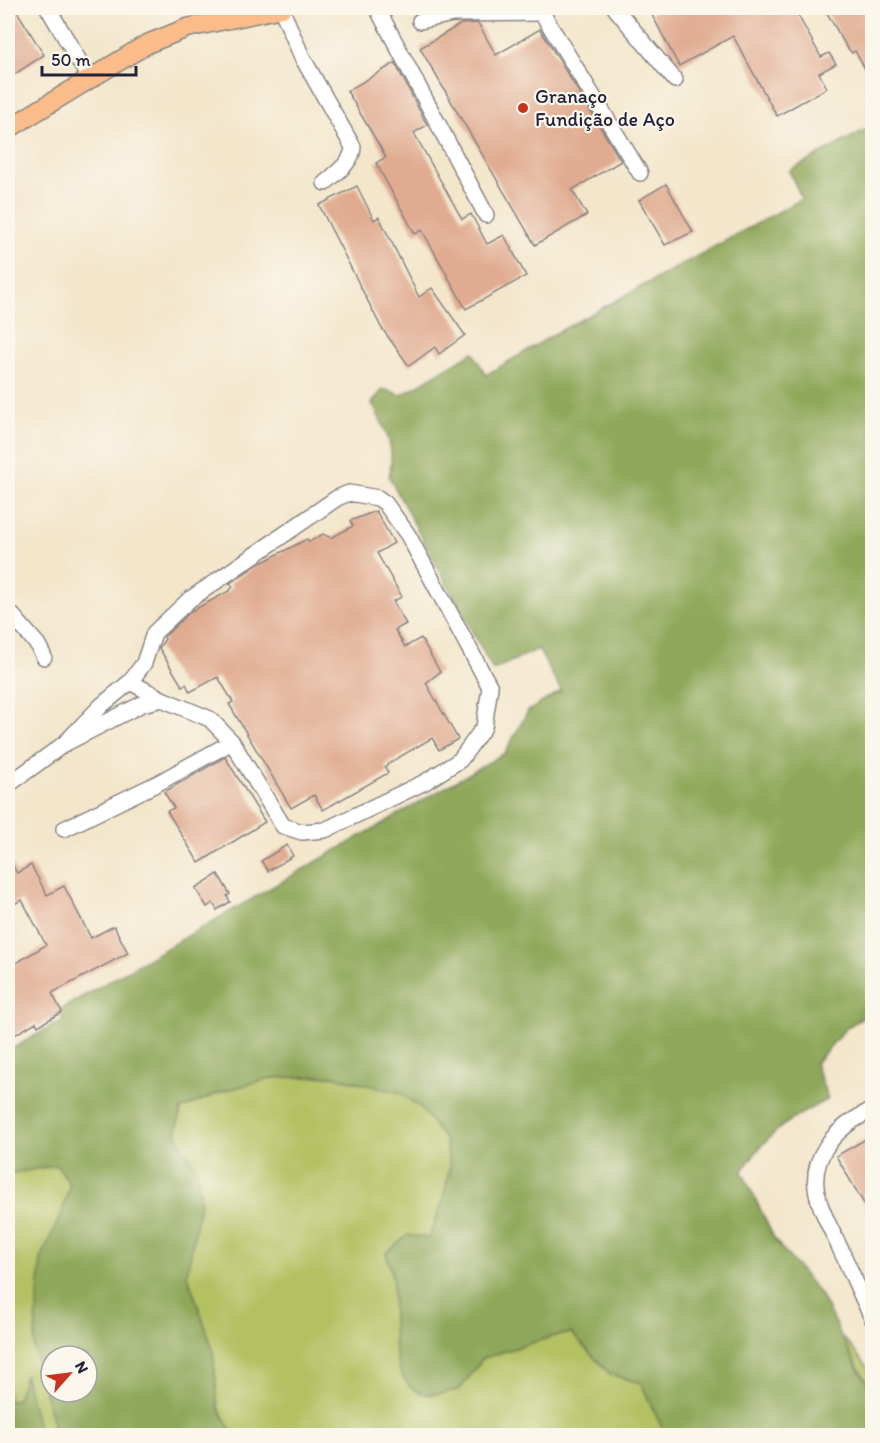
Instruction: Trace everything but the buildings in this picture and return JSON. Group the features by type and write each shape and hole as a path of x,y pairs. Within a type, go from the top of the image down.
{"main road":[{"path":"8,129 147,44 187,28 282,8"}],"street":[{"path":"48,8 89,78"},
{"path":"282,8 302,57 353,147 353,153 347,162 324,183"},
{"path":"377,8 486,215"},
{"path":"615,8 675,80"},
{"path":"420,21 453,14 540,10 640,173"},
{"path":"64,744 102,705 130,682 144,663 154,633 189,600 337,498 349,494 378,498 385,503 408,535 490,687 484,727 460,760 425,782 325,830 302,832 284,826 232,742 210,719 162,699 130,682"},
{"path":"8,616 12,615 19,621 44,657"},
{"path":"8,785 64,744 142,704 162,699"},
{"path":"64,829 159,783 232,742"},
{"path":"873,1110 850,1120 828,1144 819,1159 815,1180 819,1203 873,1318"}],"green space":[{"path":"872,126 872,1011 846,1028 815,1064 828,1099 790,1121 770,1136 742,1171 775,1240 820,1294 857,1367 872,1390 872,1435 673,1435 664,1432 641,1383 610,1374 571,1333 483,1358 460,1389 436,1394 418,1391 407,1382 395,1352 393,1281 386,1253 408,1235 429,1238 444,1198 450,1166 445,1140 421,1108 400,1093 333,1076 270,1078 224,1091 181,1109 176,1134 197,1169 201,1198 187,1274 213,1350 218,1407 233,1435 56,1435 48,1404 99,1404 99,1344 39,1344 39,1369 34,1349 41,1259 62,1212 70,1184 57,1165 8,1174 8,1051 63,1020 59,1010 505,753 528,711 561,691 538,649 493,670 389,477 390,447 372,403 383,389 402,395 473,352 486,375 558,332 802,199 789,171"},
{"path":"333,1076 400,1093 421,1108 445,1140 450,1166 444,1198 429,1238 386,1253 393,1281 395,1351 407,1382 418,1391 433,1394 460,1389 483,1358 571,1333 610,1374 641,1383 664,1432 673,1435 233,1435 218,1407 213,1350 187,1274 193,1239 176,1134 181,1109 224,1091 270,1078"},
{"path":"58,1165 72,1189 52,1344 39,1344 39,1404 49,1404 56,1435 40,1435 25,1377 17,1399 8,1402 8,1174"},
{"path":"844,1338 872,1373 872,1390 842,1340"},
{"path":"25,1376 40,1435 8,1435 8,1402 17,1399"}],"place":[{"name":"Granaço Fundição de Aço","path":"523,108"}]}
